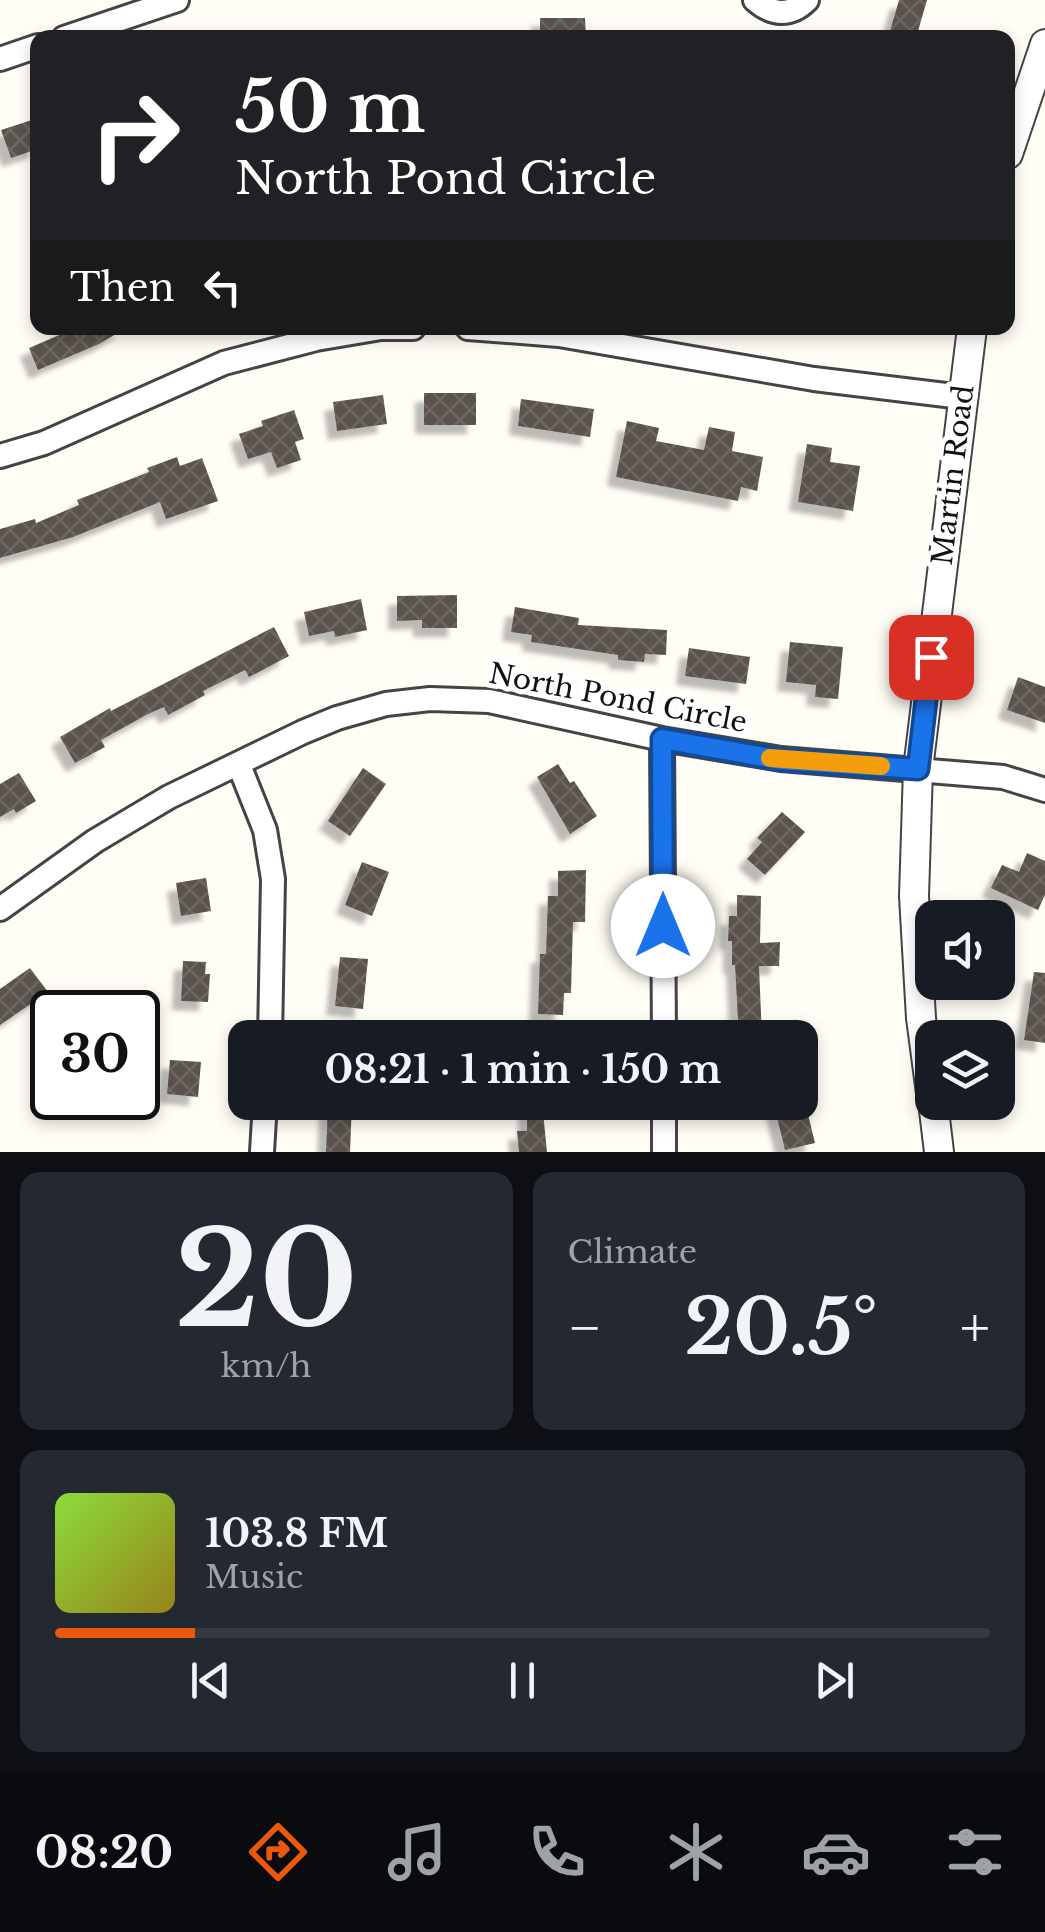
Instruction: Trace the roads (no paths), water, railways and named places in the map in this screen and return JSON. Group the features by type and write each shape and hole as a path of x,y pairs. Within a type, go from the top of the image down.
{"street":[{"path":"88,30 177,0"},
{"path":"755,0 776,13 797,10 807,0"},
{"path":"1015,133 1045,44"},
{"path":"0,59 30,49"},
{"path":"0,456 44,443 224,363 340,335"},
{"path":"559,335 814,379 962,397"},
{"name":"Martin Road","path":"921,1020 914,896 918,769 971,335"},
{"name":"North Pond Circle","path":"0,908 95,841 168,798 337,718 386,704 430,698 489,701 781,760 1003,777 1045,790"},
{"path":"662,739 664,1020"},
{"path":"239,765 265,830 273,878 270,1020"},
{"path":"262,1152 265,1120"},
{"path":"664,1120 664,1152"},
{"name":"Martin Road","path":"935,1120 939,1152"}]}
